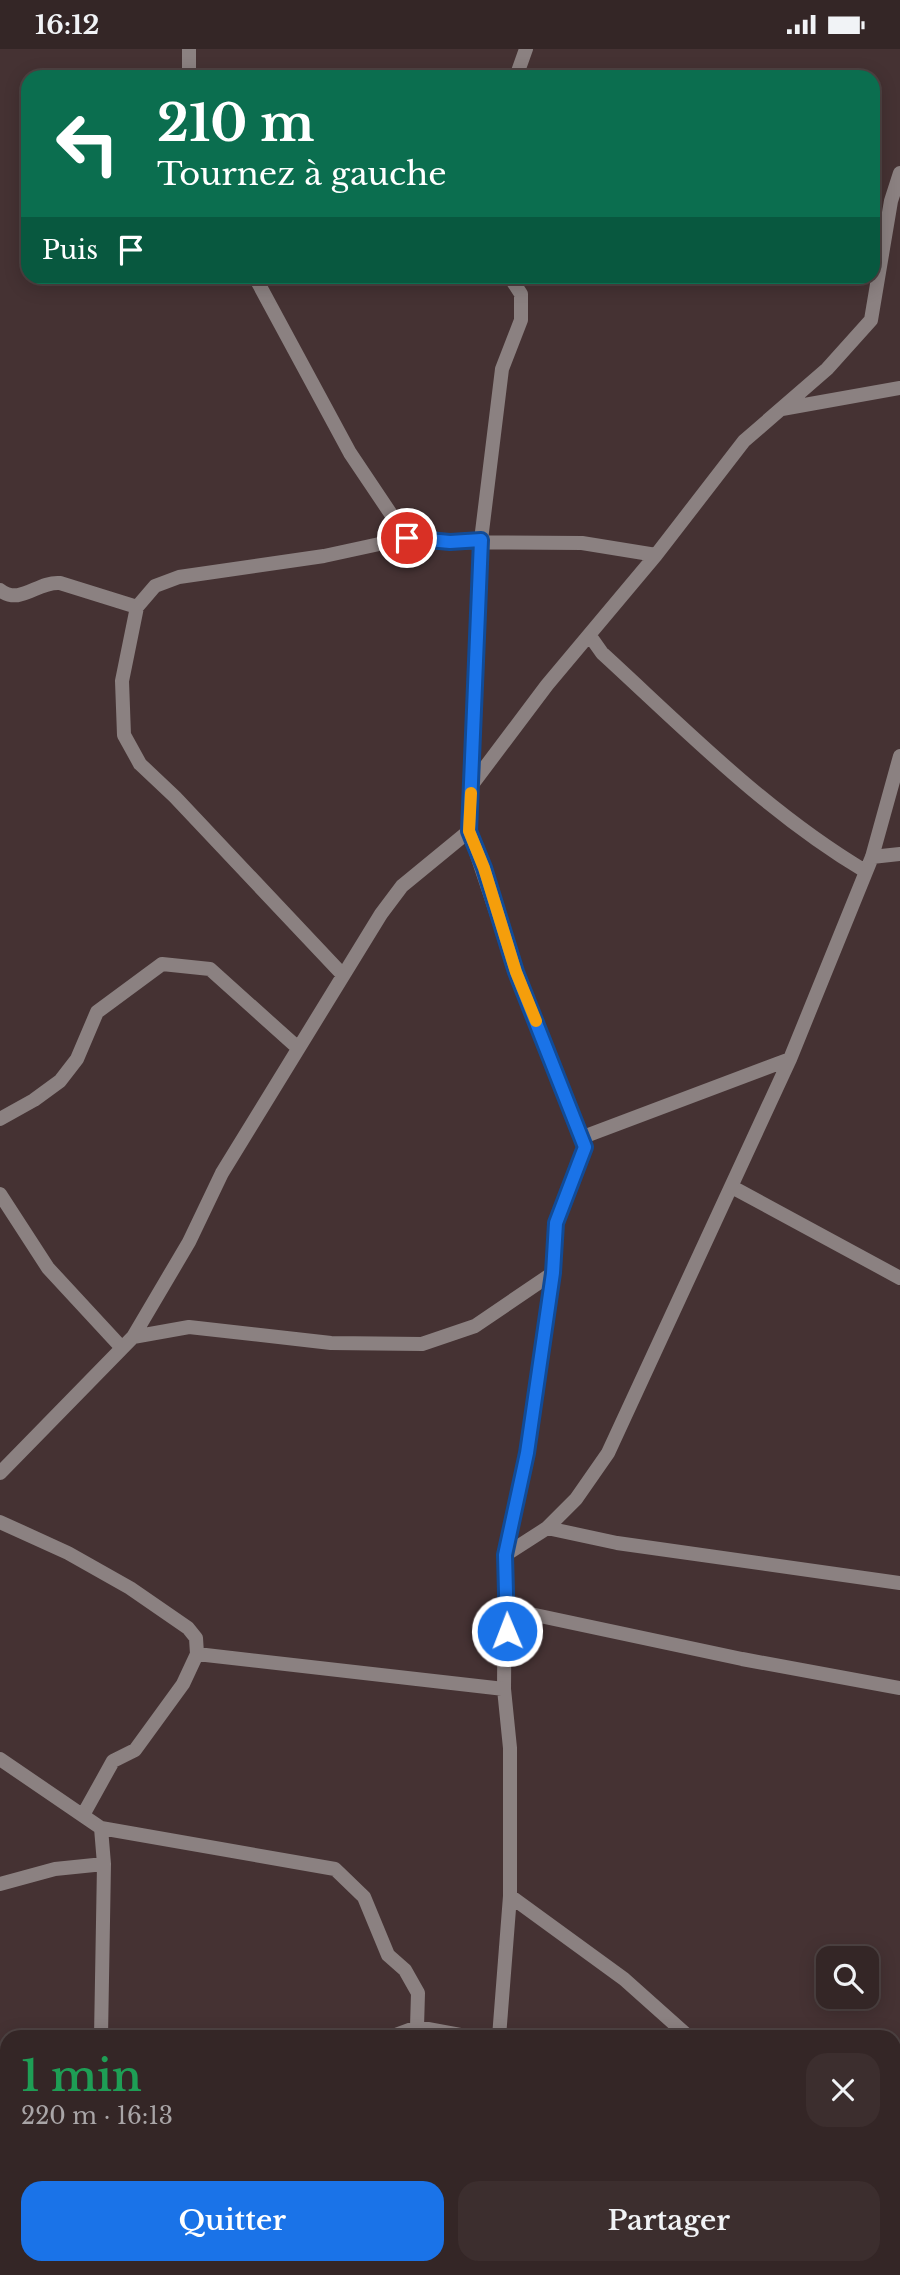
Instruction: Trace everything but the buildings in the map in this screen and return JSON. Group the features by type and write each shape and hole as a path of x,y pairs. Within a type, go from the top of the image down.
{"street":[{"path":"189,49 189,70"},
{"path":"518,70 526,49"},
{"path":"880,266 891,201 900,173"},
{"path":"259,284 350,453 407,538"},
{"path":"500,2030 510,1896 510,1748 504,1689 507,1609 505,1555 527,1453 553,1273 556,1223 585,1147 516,972 484,868 469,831 481,540 502,369 520,320 521,294 515,284"},
{"path":"471,786 547,685 656,555 744,442 827,369 871,320 877,284"},
{"path":"781,409 900,388"},
{"path":"342,974 175,797 140,764 124,735 122,681 137,607 155,586 179,577 324,556 407,538 450,542 481,540 582,543 656,555"},
{"path":"0,590 11,597 22,595 47,582 60,583 137,607"},
{"path":"590,636 602,653 726,769 833,852 865,871"},
{"path":"505,1555 547,1528 576,1499 608,1453 790,1059 872,857 900,756"},
{"path":"0,1473 134,1337 189,1242 222,1173 342,974 402,885 469,831"},
{"path":"872,857 900,854"},
{"path":"0,1119 34,1100 60,1081 77,1059 97,1012 162,964 210,969 298,1048"},
{"path":"583,1137 790,1059"},
{"path":"732,1187 900,1278"},
{"path":"0,1194 48,1268 122,1348"},
{"path":"134,1337 159,1330 189,1327 331,1343 422,1344 475,1326 553,1273"},
{"path":"0,1522 68,1553 149,1601 188,1627 196,1638 197,1654 183,1684 135,1750 113,1761 83,1815"},
{"path":"547,1528 617,1543 900,1583"},
{"path":"507,1609 742,1659 900,1688"},
{"path":"197,1654 504,1689"},
{"path":"0,1759 101,1828 335,1869 364,1897 387,1955 405,1970 418,1993 417,2027"},
{"path":"101,1828 104,1864 101,2030"},
{"path":"0,1884 55,1869 104,1864"},
{"path":"510,1896 624,1979 681,2030"},
{"path":"409,2030 417,2027 433,2030"}],"slow traffic":[{"path":"471,793 469,831 484,868 516,972 536,1021"}],"route":[{"path":"407,538 450,542 481,540 469,831 484,868 516,972 585,1147 556,1223 552,1251 553,1273 527,1453 505,1555 507,1631"}]}
